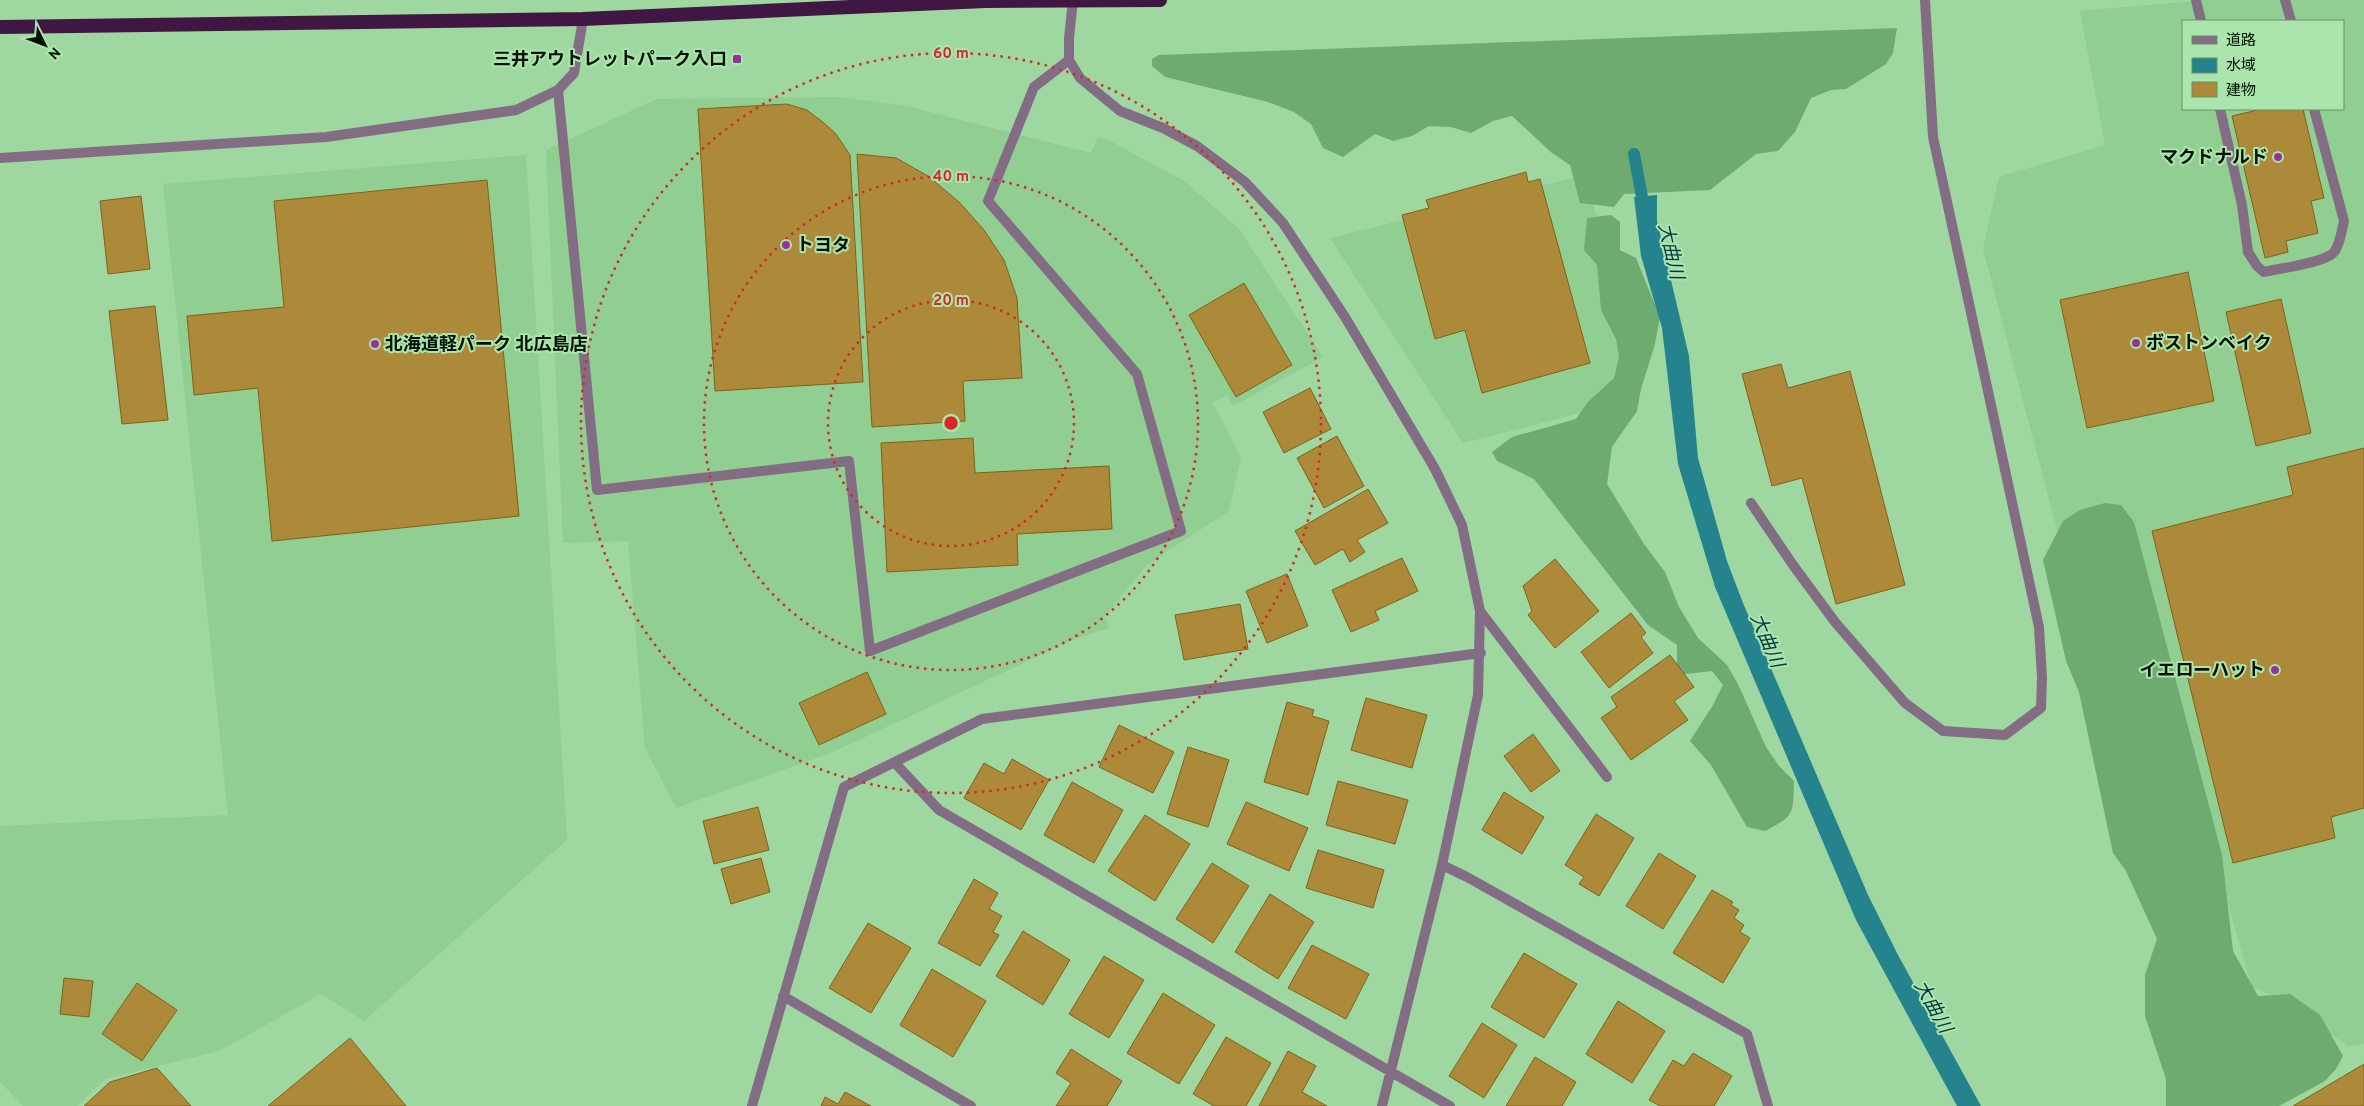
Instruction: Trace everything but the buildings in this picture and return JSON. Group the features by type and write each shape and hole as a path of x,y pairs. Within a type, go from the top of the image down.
{"highway":[{"path":"0,26 583,19 985,1 1160,0"}],"street":[{"path":"1752,503 1792,565 1834,622 1905,703 1943,731 2006,735 2041,708 2042,678 2038,627 1933,137 1924,0"},
{"path":"2196,0 2201,20"},
{"path":"2285,0 2291,20"},
{"path":"1073,1 1069,60 1080,78 1120,111 1163,128 1197,146 1246,182 1283,223 1345,317 1435,469 1462,525 1480,611 1481,653 1478,695 1442,865 1382,1106"},
{"path":"0,158 326,137 516,110 558,90 574,73 583,19"},
{"path":"558,90 597,490 849,460 870,650 1181,531 1137,374 988,201 1034,87 1069,60"},
{"path":"2220,110 2242,205 2248,252 2256,266 2264,272 2324,259 2334,252 2340,236 2344,221 2314,110"},
{"path":"1480,611 1607,777"},
{"path":"752,1106 844,787 982,719 1481,653"},
{"path":"895,763 939,810 1450,1106"},
{"path":"1442,865 1467,877 1747,1034 1768,1106"},
{"path":"783,996 971,1106"}],"shaded area":[{"path":"2206,0 2364,0 2364,1044 2348,1046 2278,998 2252,987 2116,518 2060,541 1983,249 1999,177 2105,145 2080,11"},
{"path":"1897,28 1893,53 1886,64 1846,89 1831,90 1811,98 1795,132 1778,151 1756,154 1710,190 1624,194 1614,207 1580,203 1570,165 1552,153 1512,116 1493,121 1471,133 1451,127 1429,126 1412,136 1393,141 1375,134 1343,157 1323,148 1311,124 1294,112 1268,102 1165,77 1152,66 1152,59 1159,55"},
{"path":"842,97 906,106 1091,153 1098,137 1112,142 1184,181 1239,229 1323,357 1233,406 1227,395 1213,403 1241,457 1229,511 1148,564 1105,616 1109,628 1077,638 831,753 676,808 645,748 628,541 563,543 546,150 657,99"},
{"path":"526,155 567,840 364,1021 321,994 219,1051 105,1079 77,1106 23,1106 0,1082 0,826 228,815 163,184"},
{"path":"1585,175 1631,340 1612,405 1463,443 1330,238"},
{"path":"1611,215 1620,222 1620,250 1636,258 1660,317 1655,344 1641,389 1637,411 1612,447 1607,484 1644,544 1665,572 1679,607 1698,638 1727,665 1738,684 1766,747 1779,766 1794,781 1790,813 1782,821 1765,831 1747,827 1711,765 1690,741 1713,705 1723,685 1712,671 1677,675 1677,645 1648,625 1534,479 1497,461 1492,452 1512,437 1576,419 1588,402 1614,378 1619,357 1616,339 1601,310 1597,265 1584,250 1587,218"},
{"path":"2105,503 2121,505 2134,522 2222,855 2233,951 2258,996 2290,994 2320,1015 2343,1056 2336,1069 2325,1081 2279,1106 2166,1106 2166,1079 2145,1016 2145,975 2157,939 2126,871 2113,853 2079,692 2066,661 2043,560 2063,521 2080,510"}],"water":[{"path":"1657,195 1657,221 1689,356 1698,458 1727,561 1743,603 1868,895 1898,955 1981,1106 1957,1106 1856,920 1715,587 1678,464 1662,328 1641,256 1634,197"}],"waterway":[{"name":"大曲川","path":"1634,154 1645,213"}],"place":[{"name":"三井アウトレットパーク入口","path":"737,59"},
{"name":"マクドナルド","path":"2278,157"},
{"name":"トヨタ","path":"786,245"},
{"name":"ボストンベイク","path":"2136,343"},
{"name":"北海道軽パーク 北広島店","path":"375,344"},
{"name":"イエローハット","path":"2275,670"}]}
